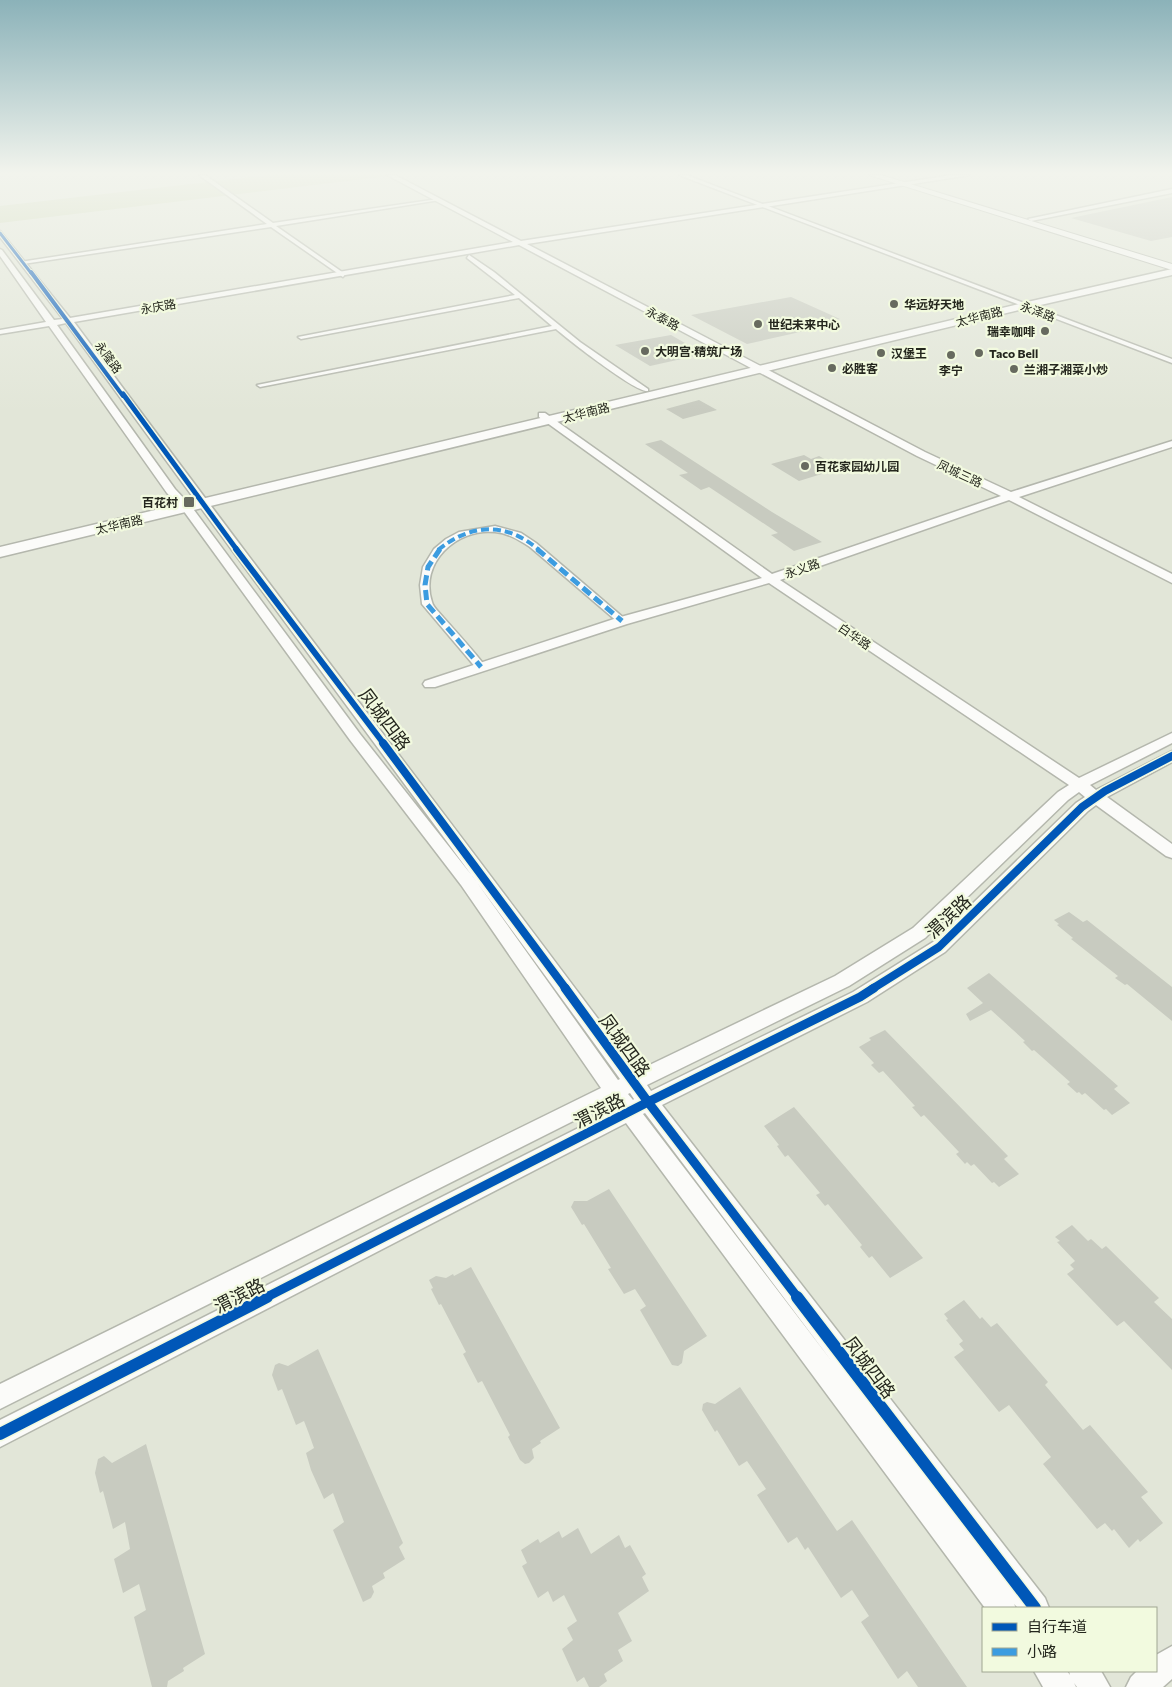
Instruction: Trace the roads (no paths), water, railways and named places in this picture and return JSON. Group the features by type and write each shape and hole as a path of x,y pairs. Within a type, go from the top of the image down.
{"main road":[{"path":"1127,254 1171,267"},
{"path":"1132,254 1171,267"},
{"name":"太华南路","path":"0,552 191,502 1171,267"},
{"name":"太华南路","path":"546,417 646,390 754,367"},
{"name":"太华南路","path":"0,542 191,502"}],"street":[{"name":"永隆路","path":"2,254 52,322 191,502"},
{"name":"永隆路","path":"16,254 68,319 191,502"},
{"path":"23,262 79,254"},
{"path":"313,254 341,273"},
{"name":"永庆路","path":"0,331 456,254"},
{"name":"永泰路","path":"540,254 754,367"},
{"name":"永泽路","path":"887,254 1172,361"},
{"path":"469,257 489,270 556,327 646,390"},
{"path":"302,338 520,296"},
{"path":"260,385 556,327"},
{"name":"凤城三路","path":"754,367 921,454 1010,496 1172,579"},
{"name":"白华路","path":"546,417 771,579 1079,785 1172,852"},
{"name":"永义路","path":"430,684 622,621 771,579 1010,496 1172,444"},
{"name":"凤城四路","path":"191,502 355,738 624,1086 1001,1607"},
{"path":"480,668 427,604 425,585 428,567 436,551 462,534 495,529 518,535 533,545 622,621"},
{"name":"渭滨路","path":"0,1397 624,1086 842,981 919,933 1063,796 1079,785 1172,737"},
{"name":"渭滨路","path":"0,1434 639,1107 860,997 939,947 1082,806 1095,797 1172,756"},
{"name":"凤城四路","path":"639,1107 1034,1607"},
{"path":"1141,1687 1172,1660"},
{"path":"1050,1672 1061,1687"},
{"path":"1083,1672 1095,1687"}],"place":[{"name":"华远好天地","path":"894,304"},
{"name":"世纪未来中心","path":"758,324"},
{"name":"瑞幸咖啡","path":"1045,331"},
{"name":"大明宫·精筑广场","path":"645,351"},
{"name":"汉堡王","path":"881,353"},
{"name":"Taco Bell","path":"979,353"},
{"name":"李宁","path":"951,355"},
{"name":"必胜客","path":"832,368"},
{"name":"兰湘子湘菜小炒","path":"1014,369"},
{"name":"百花家园幼儿园","path":"805,466"},
{"name":"百花村","path":"189,502"}]}
